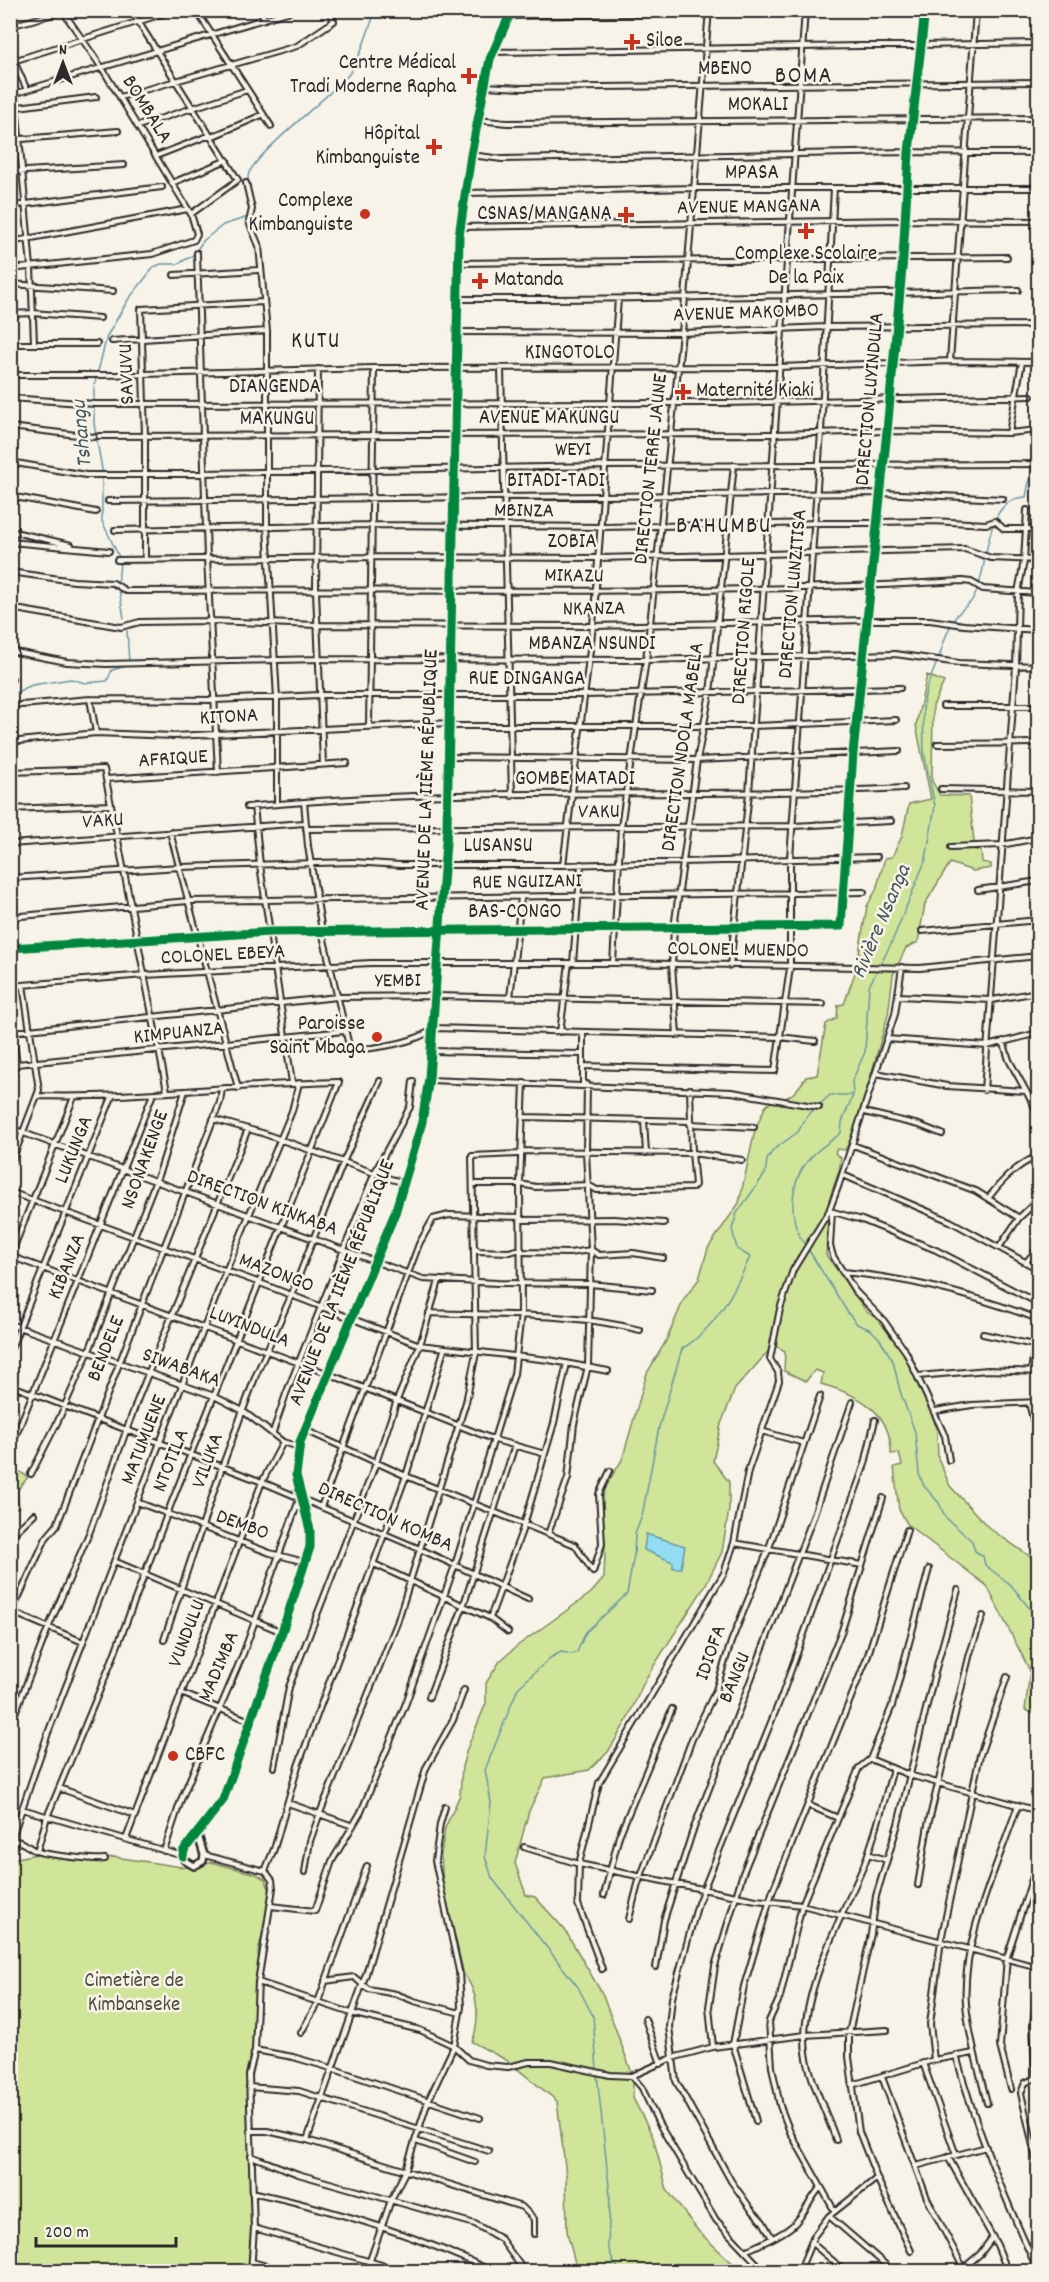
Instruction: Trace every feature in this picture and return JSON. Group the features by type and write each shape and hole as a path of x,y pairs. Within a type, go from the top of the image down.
{"street":[{"path":"10,26 69,10"},
{"path":"10,242 189,212 237,183 237,176 228,160 155,52 131,10"},
{"path":"12,61 83,41 175,10"},
{"path":"196,10 271,126"},
{"path":"259,10 265,19"},
{"path":"34,343 31,267 24,204 18,107 13,94 294,10"},
{"path":"120,97 297,46 334,21 329,10"},
{"path":"511,13 848,10"},
{"name":"DIRECTION LUYINDULA","path":"841,926 862,654 894,363 909,152 919,45 925,10"},
{"path":"950,361 976,10"},
{"name":"DIRECTION RIGOLE","path":"730,966 752,759 780,328 805,11"},
{"name":"BOMBALA","path":"31,267 166,251 194,240 196,230 189,212 138,126 102,68 62,12"},
{"name":"DIRECTION TERRE JAUNE","path":"613,963 621,827 634,727 642,693 675,402 709,12"},
{"name":"AVENUE DE LA IIÈME RÉPUBLIQUE","path":"188,1846 223,1800 305,1562 311,1539 296,1475 299,1447 376,1261 406,1179 424,1113 434,1028 447,828 453,625 454,403 458,263 465,194 484,86 494,52 511,13"},
{"path":"494,52 1038,43"},
{"path":"10,52 12,61 27,90"},
{"name":"MBENO","path":"484,86 497,88 1038,82"},
{"path":"138,126 247,90"},
{"path":"10,108 96,97"},
{"path":"156,156 205,136 211,137 262,115"},
{"name":"MOKALI","path":"478,120 507,123 1038,118"},
{"path":"10,140 118,131"},
{"path":"471,155 502,159 909,152 1038,153"},
{"path":"172,183 228,160"},
{"path":"10,172 124,165"},
{"path":"246,183 252,209 249,222 259,246 259,270 267,331 267,527 277,698 277,804"},
{"path":"10,206 162,188"},
{"name":"MPASA","path":"465,194 693,188 1038,188"},
{"name":"DIRECTION LUNZITISA","path":"583,1066 773,1073 775,1071 790,968 790,858 798,723 817,493 834,188"},
{"name":"AVENUE MANGANA","path":"461,227 905,220 1038,221"},
{"path":"197,253 203,372 207,558 218,772"},
{"path":"458,263 1006,258"},
{"path":"10,269 31,267"},
{"path":"174,275 259,270"},
{"path":"10,284 113,291"},
{"path":"456,299 618,299 829,292 1018,290"},
{"path":"563,865 600,558 618,299"},
{"name":"SAVUVU","path":"145,560 145,435 141,309 263,302"},
{"path":"10,314 32,313 100,318"},
{"name":"AVENUE MAKOMBO","path":"455,332 616,330 682,333 780,328 1038,325"},
{"path":"112,341 267,331"},
{"path":"10,344 97,344"},
{"name":"KINGOTOLO","path":"10,375 104,375 374,368 614,369 825,366 950,361 1036,362"},
{"path":"1009,433 1022,362"},
{"path":"369,725 374,368"},
{"path":"318,369 316,591 323,764"},
{"path":"501,369 512,796"},
{"name":"DIANGENDA","path":"10,398 94,404 374,404 823,401 1030,396"},
{"name":"MAKUNGU","path":"10,427 97,436 455,435"},
{"name":"AVENUE MAKUNGU","path":"455,435 774,434 887,431 1009,433 1038,430"},
{"name":"WEYI","path":"10,462 96,475 668,465 1038,464"},
{"name":"DIRECTION NDOLA MABELA","path":"677,1035 672,965 677,896 694,794 697,760 710,693 734,465"},
{"name":"BITADI-TADI","path":"108,501 206,501 316,497 731,496 817,493 880,493 1003,499"},
{"path":"10,496 96,512"},
{"path":"984,1090 1000,888 1001,845 1017,667 1018,592 1024,561 1027,510"},
{"name":"MBINZA","path":"115,530 373,525 728,526 933,521 986,524 995,521 1004,529 1038,529"},
{"path":"10,531 80,548"},
{"path":"10,542 109,551"},
{"name":"ZOBIA","path":"117,560 373,557 600,558 965,549 991,558 1038,560"},
{"name":"MIKAZU","path":"10,572 74,581 113,583 126,591 210,592 270,589 596,592 870,587 962,581 971,582 983,589 1038,593"},
{"name":"NKANZA","path":"10,608 121,627 150,622 211,621 272,621 317,625 593,626 930,620 1038,630"},
{"name":"MBANZA NSUNDI","path":"10,651 67,662 106,664 320,659 646,660 895,654 1017,667 1038,666"},
{"name":"RUE DINGANGA","path":"10,706 90,699 216,700 319,695 755,693 900,688"},
{"path":"90,699 96,733"},
{"path":"943,706 1038,706"},
{"name":"KITONA","path":"10,742 96,733 134,736 216,735 369,725 753,726 896,720"},
{"path":"938,744 1038,743"},
{"path":"449,757 697,760 899,751"},
{"name":"AFRIQUE","path":"106,779 347,763"},
{"path":"10,772 102,767 125,870 167,1091"},
{"name":"GOMBE MATADI","path":"247,807 406,795 512,796 573,793 625,795 904,788"},
{"path":"941,789 1038,791"},
{"path":"304,801 310,864 322,932 348,1048 352,1050 387,1047 427,1034 434,1028 779,1037 815,1041"},
{"path":"10,809 111,805"},
{"path":"254,806 260,865 267,900 292,1083"},
{"name":"VAKU","path":"306,829 793,826 891,821"},
{"name":"VAKU","path":"10,844 305,823"},
{"path":"170,832 238,1088"},
{"path":"951,847 1001,845 1038,838"},
{"name":"LUSANSU","path":"10,878 180,867 353,862 563,865 877,857"},
{"path":"560,1032 577,930 581,864"},
{"path":"978,890 1038,880"},
{"name":"RUE NGUIZANI","path":"10,917 72,914 188,901 864,892"},
{"path":"510,998 521,898"},
{"path":"922,930 1038,920"},
{"name":"BAS-CONGO","path":"10,948 270,932 841,926"},
{"name":"COLONEL MUENDO","path":"437,961 790,968 902,967 994,962 1038,956"},
{"name":"COLONEL EBEYA","path":"10,986 145,975 437,961"},
{"path":"602,1969 578,1904 579,1864 599,1783 664,1670 724,1573 734,1543 739,1509 761,1431 779,1381 778,1372 770,1359 786,1289 793,1270 830,1211 843,1175 887,1039 898,996 902,967"},
{"path":"10,1166 38,1096 38,1078 22,985"},
{"path":"898,996 992,1000 1038,992"},
{"name":"YEMBI","path":"12,1032 337,997 436,996 823,1004"},
{"path":"10,1016 17,1064 10,1077"},
{"name":"KIMPUANZA","path":"17,1064 35,1065 344,1031"},
{"path":"548,1534 568,1478 574,1424 588,1366 591,1321 591,1251 583,1033"},
{"path":"887,1039 987,1046 1038,1033"},
{"path":"1003,1041 1009,1059 1038,1113"},
{"path":"431,1051 583,1054"},
{"path":"876,1073 984,1090 1026,1091"},
{"name":"VILUKA","path":"164,1640 243,1411 343,1162 380,1081"},
{"path":"273,1432 375,1172 410,1107 413,1081"},
{"path":"428,1081 690,1089 732,1092 819,1107"},
{"name":"NTOTILA","path":"37,1851 47,1817 146,1574 166,1515 339,1082 298,1083"},
{"path":"38,1096 112,1097 167,1091 298,1083"},
{"name":"MATUMUENE","path":"11,1840 114,1561 226,1271 292,1111 298,1083"},
{"path":"271,1906 292,1906 314,1912 333,1861 379,1772 444,1597 495,1440 518,1357 522,1282 520,1184 524,1083"},
{"name":"BENDELE","path":"11,1614 46,1538 57,1525 186,1193 222,1089"},
{"path":"473,1184 520,1184 527,1187 588,1185 597,1190 692,1188 695,1185 690,1089"},
{"name":"NSONAKENGE","path":"31,1474 89,1351 110,1292 156,1182 185,1091"},
{"name":"KIBANZA","path":"10,1450 13,1433 34,1394 153,1094"},
{"path":"1031,1100 1038,1096"},
{"path":"11,1256 57,1145 74,1097"},
{"name":"LUKUNGA","path":"10,1351 112,1097"},
{"path":"864,1112 919,1125 942,1134"},
{"path":"523,1117 587,1118 590,1121 644,1120 754,1128"},
{"path":"213,1119 402,1182 406,1179"},
{"path":"644,1120 646,1153"},
{"name":"DIRECTION KINKABA","path":"10,1128 408,1274 439,1281 590,1284 652,1290"},
{"path":"10,1726 49,1626 85,1543 149,1373 248,1129"},
{"path":"853,1146 988,1197 1018,1218"},
{"path":"305,1872 310,1841 320,1812 397,1623 459,1425 476,1353 472,1156 519,1154 522,1151 692,1153 742,1160"},
{"path":"988,1197 1000,1182 1027,1161 1038,1156"},
{"path":"843,1175 950,1221 1000,1246 1038,1269"},
{"name":"MAZONGO","path":"10,1192 260,1283 420,1345 444,1350 567,1363 608,1371"},
{"path":"1000,1246 1018,1218 1038,1200"},
{"path":"830,1211 830,1246 842,1272 902,1345 935,1410 945,1436 949,1460"},
{"path":"830,1211 862,1220 936,1250 1038,1303"},
{"path":"321,1507 427,1225 433,1219 440,1215 521,1217 523,1220 590,1219 664,1223"},
{"path":"475,1247 478,1251 509,1252 521,1249 531,1253 591,1251 598,1255 633,1254 663,1258"},
{"path":"1027,1261 1038,1248"},
{"name":"LUYINDULA","path":"11,1256 268,1350 495,1440 545,1454"},
{"path":"842,1272 893,1279 976,1298 1038,1319"},
{"path":"274,1767 289,1687 376,1463 397,1400 420,1345 439,1281"},
{"path":"429,1313 476,1316 521,1314 591,1321 640,1330"},
{"name":"SIWABAKA","path":"10,1324 214,1396 243,1411 283,1442 299,1447"},
{"path":"1031,1371 1038,1327"},
{"path":"983,1334 1036,1345"},
{"path":"265,1872 298,1766 406,1476 444,1350"},
{"path":"490,1618 524,1525 564,1384 567,1363"},
{"path":"918,1376 988,1370 1038,1372"},
{"name":"DIRECTION KOMBA","path":"10,1385 301,1497 475,1573 528,1599"},
{"name":"IDIOFA","path":"629,1919 642,1876 692,1739 716,1690 769,1548 820,1396"},
{"name":"BANGU","path":"656,1967 675,1882 800,1553 852,1402"},
{"path":"935,1410 972,1405 1038,1402"},
{"path":"1029,1403 1038,1439"},
{"path":"772,2238 763,2222 737,2191 676,2081 669,2027 672,1998 704,1887 771,1724 865,1464 875,1419"},
{"path":"305,1430 406,1476 575,1545 583,1554 591,1571 595,1570 602,1544 599,1494 610,1471"},
{"path":"761,1431 804,1443"},
{"name":"VUNDULU","path":"126,1839 262,1482 283,1442"},
{"path":"429,1697 475,1573 515,1445"},
{"name":"MADIMBA","path":"164,1851 181,1800 255,1622 301,1497"},
{"path":"713,2047 709,2007 715,1966 743,1873 839,1637 883,1498"},
{"name":"DEMBO","path":"137,1503 202,1528 305,1562"},
{"path":"10,1537 34,1514"},
{"path":"756,2121 733,2044 744,1986 770,1901 867,1658 907,1530"},
{"path":"734,1543 862,1565"},
{"path":"114,1561 282,1632"},
{"path":"374,1564 490,1618 508,1632"},
{"path":"834,2210 790,2132 780,2106 769,2040 769,2021 780,1997 802,1905 814,1870 859,1768 870,1759 899,1685 910,1635 929,1569"},
{"path":"911,2251 877,2178 859,2132 852,2085 849,2033 876,1896 958,1590"},
{"path":"11,1614 49,1626 83,1642"},
{"path":"918,1885 969,1653 983,1616"},
{"path":"934,2060 930,2024 941,1940 987,1728 1007,1677"},
{"path":"307,2140 362,1984 406,1845 426,1768 453,1720 464,1690"},
{"path":"181,1693 250,1721"},
{"path":"604,1895 619,1836 672,1709"},
{"path":"870,1759 909,1774 1038,1811"},
{"path":"836,2140 810,2070 805,2035 811,1999 840,1916 868,1854 893,1769"},
{"path":"59,1788 135,1815"},
{"path":"288,1803 320,1812 353,1826"},
{"path":"808,1805 838,1818"},
{"path":"987,2103 974,2052 966,1990 980,1914 1018,1805"},
{"path":"366,2271 391,2200 405,2172 428,2101 454,2046 460,2013 463,1994 435,1861 440,1824 446,1807"},
{"path":"22,1809 183,1856 188,1864 194,1866 203,1861 204,1855 197,1832"},
{"path":"11,1840 25,1843 37,1851 69,1858 77,1856 94,1860 105,1858"},
{"path":"183,1856 188,1846 200,1846"},
{"path":"524,1847 579,1864 737,1895 802,1905 1038,1967"},
{"path":"868,1854 887,1860"},
{"path":"204,1855 265,1872 272,1880 271,1906 258,1982 255,2050 249,2075 249,2131 254,2228 250,2271"},
{"path":"1011,2089 1000,2046 1006,1957 1038,1861"},
{"path":"302,2033 318,2002 367,1866"},
{"path":"324,1981 354,1977 368,1989 396,1994 460,2013"},
{"path":"1038,1977 1033,2025 1037,2078 1025,2083 1021,2093 1038,2168"},
{"path":"258,1982 351,2013 420,2031 454,2046 469,2060 486,2065 508,2067 529,2062 551,2062 632,2076 672,2058 713,2047 805,2035 887,2030"},
{"path":"645,2019 661,2064"},
{"path":"255,2050 293,2057 332,2068 480,2118"},
{"path":"852,2085 882,2078 934,2060 974,2052"},
{"path":"956,2055 971,2109 1011,2213 1038,2271"},
{"path":"923,2063 956,2155"},
{"path":"632,2076 642,2088 659,2124 716,2220 765,2271"},
{"path":"882,2078 927,2198 964,2269"},
{"path":"249,2087 289,2089 323,2098 489,2151"},
{"path":"249,2131 267,2131 307,2140 522,2207 534,2219 534,2234"},
{"path":"416,2141 475,2162"},
{"path":"916,2166 986,2147"},
{"path":"251,2156 267,2164 488,2230 501,2239 525,2271"},
{"path":"948,2157 1008,2271"},
{"path":"799,2271 813,2244 814,2236 834,2210 877,2178"},
{"path":"745,2251 792,2226 807,2207 808,2200 820,2188"},
{"path":"252,2192 449,2251 494,2271"},
{"path":"829,2216 894,2271"},
{"path":"254,2228 406,2271"},
{"path":"959,2271 970,2263 992,2238"},
{"path":"813,2244 846,2271"},
{"path":"252,2262 290,2271"},
{"path":"970,2263 975,2271"}],"green space":[{"path":"927,675 944,682 933,706 932,781 940,795 969,796 975,850 981,850 982,862 991,864 991,868 973,871 950,863 925,904 918,942 906,948 893,975 888,1015 855,1131 845,1150 837,1149 835,1153 841,1158 829,1200 826,1255 867,1312 880,1321 907,1356 930,1403 937,1433 938,1458 950,1486 989,1528 1038,1562 1038,1716 1025,1710 1030,1671 987,1586 908,1525 899,1510 894,1467 902,1465 899,1453 891,1454 886,1426 879,1416 859,1399 821,1384 823,1373 815,1370 806,1381 784,1371 785,1351 774,1345 735,1389 721,1424 713,1461 729,1482 729,1510 722,1552 705,1586 646,1678 626,1722 608,1752 589,1770 545,1778 529,1811 515,1863 526,1895 535,1897 565,1930 603,1995 633,2076 633,2098 653,2137 667,2190 699,2232 741,2271 577,2271 567,2232 566,2175 557,2101 506,2060 472,2042 475,2034 477,2007 473,1990 464,1975 443,1885 441,1854 445,1828 460,1795 462,1767 467,1749 486,1703 486,1683 500,1661 517,1646 591,1593 604,1578 605,1552 601,1504 606,1485 622,1460 647,1373 666,1341 684,1299 699,1279 708,1248 739,1203 755,1130 765,1107 773,1100 779,1100 792,1094 806,1077 817,1075 826,1024 837,1018 838,1005 844,1004 856,970 867,906 876,890 885,858 892,857 902,836 909,804 931,799 916,725"},
{"path":"11,1466 28,1477 17,1491 19,1507 11,1511"},
{"name":"Cimetière de Kimbanseke","path":"36,1854 74,1861 115,1857 198,1868 211,1862 256,1874 265,1879 272,1895 258,1952 260,1976 255,2050 249,2075 254,2228 251,2271 11,2271 10,1862 13,1859"}],"water":[{"path":"646,1534 685,1546 681,1568 673,1568 673,1562 644,1550"}],"waterway":[{"name":"Tshangu","path":"254,209 248,177 252,168 276,142 349,74 361,52 376,10"},
{"name":"Tshangu","path":"119,557 102,521 102,469 94,424 94,387 107,336 128,300 154,267 161,264 178,264 192,256 204,240 223,225 248,217"},
{"name":"Rivière Nsanga","path":"979,584 996,517 1003,507 1013,500 1026,497 1038,438"},
{"name":"Tshangu","path":"118,584 120,562"},
{"name":"Rivière Nsanga","path":"939,658 951,624 971,602 978,588"},
{"name":"Tshangu","path":"119,589 124,618"},
{"name":"Tshangu","path":"127,631 129,662"},
{"name":"Rivière Nsanga","path":"805,1245 799,1235 793,1212 798,1177 811,1157 841,1133 842,1122 853,1095 852,1081 865,1052 869,986 891,944 926,859 935,806 924,753 923,705 937,662"},
{"name":"Tshangu","path":"10,695 32,685 71,679 85,683 107,681 112,670 127,666"},
{"path":"597,2070 593,2016 578,1987 492,1878 485,1856 491,1802 485,1770 518,1688 550,1658 561,1652 572,1654 577,1652 586,1632 627,1594 635,1534 642,1516 659,1427 682,1349 694,1341 714,1320 730,1296 750,1257 737,1249 732,1229 737,1213 765,1174 767,1160 773,1150 798,1132 807,1116 830,1095 853,1095"},
{"path":"808,1249 848,1313 857,1324 871,1330 879,1338 893,1361 900,1391 915,1432 919,1474 924,1486 939,1503 945,1517 972,1541 975,1551 983,1556 985,1565 1011,1585 1038,1619"},
{"path":"597,2075 610,2196 608,2247 614,2263 622,2272"}],"cycle path":[{"path":"183,1856 184,1850 223,1800 310,1547 310,1530 296,1475 300,1442 395,1213 422,1122 429,1078 447,828 459,236 471,155 490,59 512,10"},
{"path":"10,948 270,932 841,926 853,753 887,431 903,258 909,152 925,10"}],"place":[{"name":"Siloe","path":"632,42"},
{"name":"Centre Médical Tradi Moderne Rapha","path":"469,76"},
{"name":"Hôpital Kimbanguiste","path":"434,147"},
{"name":"Complexe Kimbanguiste","path":"365,214"},
{"name":"CSNAS/MANGANA","path":"626,215"},
{"name":"Complexe Scolaire De la Paix","path":"806,231"},
{"name":"Matanda","path":"480,281"},
{"name":"Maternité Kiaki","path":"683,392"},
{"name":"Paroisse Saint Mbaga","path":"377,1037"},
{"name":"CBFC","path":"173,1756"}],"district":[{"name":"BOMA","path":"804,77"},
{"name":"KUTU","path":"316,342"},
{"name":"BAHUMBU","path":"724,527"}]}
